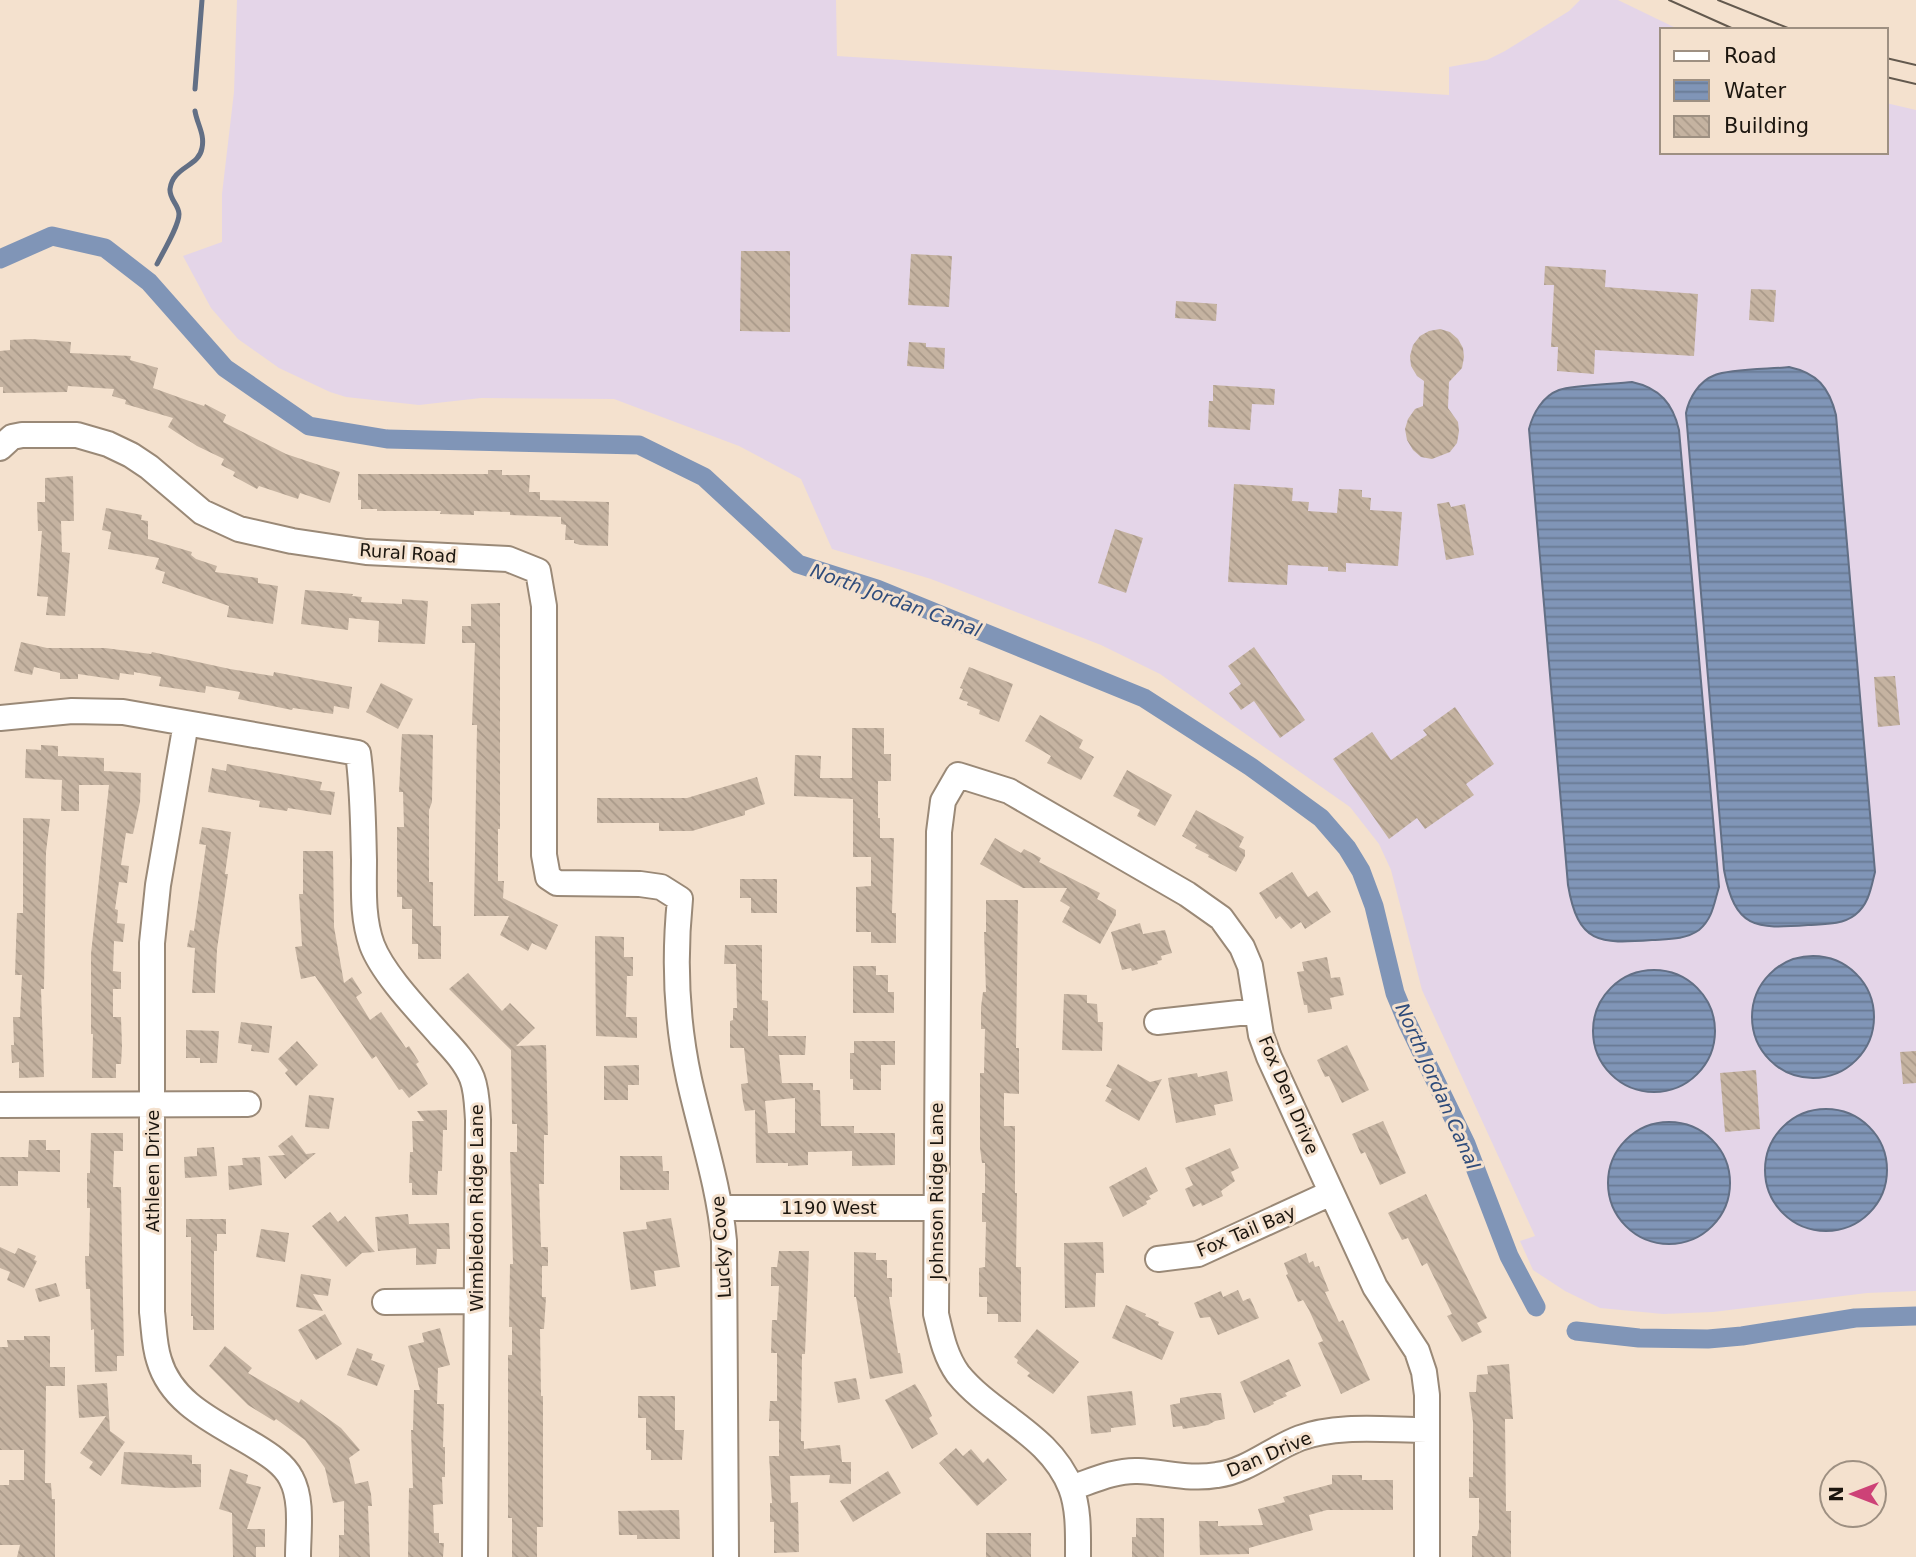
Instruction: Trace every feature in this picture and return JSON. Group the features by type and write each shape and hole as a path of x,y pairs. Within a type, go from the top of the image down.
{"street":[{"name":"Rural Road","path":"1,447 12,437 41,434 78,435 108,444 131,455 202,512 239,529 292,541 366,552 508,559 538,571 544,606 544,855 548,877 557,883 640,884 661,887 680,899"},
{"name":"Wimbledon Ridge Lane","path":"0,718 96,710 122,712 358,752 363,789 364,901 366,927 373,948 418,1010 463,1060 476,1096 475,1557"},
{"name":"Athleen Drive","path":"186,723 154,914 152,1312 158,1359 171,1387 183,1400 266,1453 290,1475 298,1502 298,1557"},
{"name":"Fox Den Drive","path":"958,775 1009,791 1187,894 1221,918 1242,947 1250,965 1261,1035 1269,1057 1375,1287 1418,1351 1427,1395 1427,1557"},
{"name":"Johnson Ridge Lane","path":"958,775 943,801 939,832 936,1314 943,1348 957,1372 973,1390 1029,1432 1060,1468 1071,1488 1078,1532 1078,1557"},
{"name":"Lucky Cove","path":"680,899 676,943 677,995 682,1039 689,1080 721,1208 726,1288 726,1557"},
{"path":"1157,1021 1257,1012"},
{"path":"0,1105 248,1104"},
{"name":"Fox Tail Bay","path":"1158,1259 1198,1254 1331,1193"},
{"name":"1190 West","path":"721,1208 936,1208"},
{"path":"385,1302 476,1301"},
{"name":"Dan Drive","path":"1071,1488 1111,1474 1135,1471 1197,1477 1219,1475 1239,1470 1300,1438 1321,1433 1427,1430"}],"shaded area":[{"path":"237,0 836,0 837,56 1449,95 1449,67 1487,60 1505,51 1569,11 1580,0 1618,0 1676,28 1660,28 1660,154 1888,154 1888,103 1916,110 1916,1291 1867,1293 1713,1312 1663,1314 1600,1308 1565,1291 1533,1270 1520,1241 1535,1236 1422,990 1391,870 1379,844 1350,807 1160,674 1101,645 931,579 832,549 801,479 739,446 614,399 481,398 419,405 346,397 279,368 238,339 211,308 183,256 222,242 222,194 234,92"}],"water":[{"path":"1789,367 1807,373 1820,383 1830,397 1836,415 1875,872 1866,901 1860,911 1850,918 1833,923 1774,926 1750,921 1741,914 1734,904 1724,870 1686,413 1696,391 1704,381 1715,375 1740,370"},
{"path":"1632,382 1650,388 1664,398 1673,412 1679,430 1719,887 1710,915 1704,925 1694,933 1670,939 1618,941 1594,936 1585,929 1572,904 1568,885 1529,429 1540,406 1548,396 1559,390"},
{"path":"1813,956 1836,960 1856,974 1870,994 1874,1017 1870,1040 1856,1060 1836,1074 1813,1078 1790,1074 1770,1060 1756,1040 1752,1017 1756,994 1770,974 1790,960"},
{"path":"1654,970 1677,974 1697,988 1711,1008 1715,1031 1711,1054 1697,1074 1677,1088 1654,1092 1631,1088 1611,1074 1597,1054 1593,1031 1597,1008 1611,988 1631,974"},
{"path":"1826,1109 1849,1113 1869,1127 1883,1147 1887,1170 1883,1193 1869,1213 1849,1227 1826,1231 1803,1227 1783,1213 1769,1193 1765,1170 1769,1147 1783,1127 1803,1113"},
{"path":"1669,1122 1692,1126 1712,1140 1726,1160 1730,1183 1726,1206 1712,1226 1692,1240 1669,1244 1646,1240 1626,1226 1612,1206 1608,1183 1612,1160 1626,1140 1646,1126"}],"building":[{"path":"741,251 790,251 790,332 740,331"},
{"path":"911,254 952,256 949,307 908,305"},
{"path":"1545,266 1606,270 1605,287 1698,294 1694,356 1595,350 1594,374 1557,371 1558,347 1551,347 1554,285 1544,285"},
{"path":"1751,289 1776,290 1774,322 1749,320"},
{"path":"1176,301 1217,304 1216,321 1175,318"},
{"path":"1440,329 1450,332 1458,339 1464,357 1462,368 1449,382 1448,408 1458,422 1457,443 1450,452 1432,459 1421,457 1413,450 1405,429 1415,409 1423,406 1424,381 1411,366 1413,345 1420,336"},
{"path":"10,340 71,342 70,353 131,356 130,360 158,368 153,388 204,406 205,404 226,415 223,422 286,454 340,472 330,503 300,493 298,499 259,486 257,489 233,476 235,472 221,465 224,459 197,446 168,427 173,418 125,404 126,400 112,396 114,389 68,386 67,392 3,393 3,387 0,387 0,351 10,350"},
{"path":"909,342 926,343 926,347 945,348 944,369 907,366"},
{"path":"1213,385 1275,389 1274,405 1252,404 1250,430 1208,427"},
{"path":"488,470 502,470 502,475 530,475 529,492 540,492 540,500 609,502 608,546 580,545 574,543 574,540 565,540 566,525 561,524 561,517 510,515 510,512 474,511 474,515 440,514 441,511 377,511 361,509 361,500 358,500 358,474 488,474"},
{"path":"73,476 74,521 61,521 62,552 70,553 65,616 46,615 48,597 37,596 42,531 38,531 37,502 45,502 45,478"},
{"path":"1234,484 1293,488 1292,501 1309,502 1308,511 1337,513 1339,489 1362,490 1362,497 1371,498 1370,510 1402,512 1398,566 1346,563 1346,572 1328,571 1328,567 1288,565 1287,585 1228,582"},
{"path":"1449,502 1451,507 1465,504 1474,555 1446,560 1437,504"},
{"path":"106,508 142,515 141,520 148,521 148,539 192,552 191,555 196,559 217,566 215,572 258,578 258,583 278,586 273,624 227,617 229,606 162,583 165,572 155,569 159,558 108,549 111,532 102,530"},
{"path":"1115,529 1143,538 1126,593 1098,583"},
{"path":"305,590 353,594 352,596 362,597 361,602 402,604 402,599 428,601 425,644 378,642 379,621 349,618 348,630 301,624"},
{"path":"500,603 498,881 504,881 503,898 558,925 546,950 532,943 528,951 500,935 509,916 474,916 477,725 472,725 475,643 462,643 462,626 471,626 471,604"},
{"path":"21,642 47,648 105,648 152,652 230,669 273,676 274,672 352,687 349,709 334,706 333,714 292,710 238,699 240,692 206,686 205,693 159,686 161,677 134,672 134,675 120,673 119,680 78,674 78,679 60,679 60,673 34,667 32,675 14,671"},
{"path":"1254,647 1305,720 1280,738 1254,701 1241,710 1229,693 1241,684 1228,666"},
{"path":"969,667 1013,684 999,722 979,714 980,710 959,699 963,689 960,688"},
{"path":"1895,676 1900,725 1878,727 1874,677"},
{"path":"381,683 413,699 398,729 366,712"},
{"path":"1455,707 1494,764 1466,784 1474,795 1425,829 1417,818 1389,839 1333,759 1372,732 1391,760 1427,735 1423,730"},
{"path":"1040,715 1083,740 1079,748 1094,757 1081,780 1047,763 1051,756 1025,741"},
{"path":"852,728 884,728 884,754 891,754 891,781 878,781 878,818 880,838 894,838 892,913 896,913 896,943 871,943 871,932 856,932 856,887 871,886 871,857 853,857 853,799 794,796 795,755 821,756 820,778 852,778"},
{"path":"402,734 433,735 429,882 433,882 433,926 441,926 441,959 418,959 418,944 412,944 412,909 402,909 402,897 397,897 397,827 404,827 403,792 399,792"},
{"path":"41,745 58,746 58,756 104,758 104,771 141,773 140,802 133,834 126,833 121,865 129,866 127,883 119,882 115,909 118,910 117,923 125,924 123,942 114,941 113,971 121,972 121,989 113,989 113,1017 121,1017 121,1064 116,1064 116,1078 92,1078 91,954 109,785 79,785 79,811 61,811 62,780 25,778 26,749 41,750"},
{"path":"227,764 322,782 320,790 335,792 331,815 288,808 287,811 259,807 260,801 208,792 212,768 226,771"},
{"path":"1127,770 1172,795 1155,826 1137,816 1140,810 1113,796"},
{"path":"757,777 765,804 745,811 745,815 692,831 659,831 659,823 597,823 597,798 687,798"},
{"path":"1196,810 1244,837 1239,847 1245,850 1245,856 1236,872 1208,857 1209,855 1195,848 1197,845 1182,836"},
{"path":"23,818 50,819 46,852 44,989 41,989 44,1077 19,1078 19,1062 12,1063 11,1045 14,1045 13,1017 20,1017 22,975 15,975 17,913 23,913"},
{"path":"202,827 231,832 217,949 215,993 192,993 195,948 187,947 190,930 194,931 206,845 199,844"},
{"path":"995,838 1021,853 1024,849 1041,858 1039,862 1100,893 1097,899 1116,910 1116,915 1100,944 1062,922 1070,907 1060,901 1067,888 1023,888 980,864"},
{"path":"303,851 333,851 334,927 344,983 352,977 362,993 356,997 370,1020 381,1012 419,1062 416,1064 428,1084 409,1098 402,1089 399,1090 376,1056 372,1059 315,976 301,979 295,947 302,946 299,894 303,894"},
{"path":"1292,872 1308,897 1317,891 1331,912 1305,929 1301,922 1291,929 1280,916 1276,919 1259,893"},
{"path":"740,879 777,879 777,913 751,913 751,898 740,898"},
{"path":"986,900 1018,900 1016,1048 1019,1048 1019,1094 1004,1093 1004,1126 1015,1126 1016,1267 1021,1267 1021,1322 998,1322 998,1314 987,1314 987,1297 979,1297 979,1268 985,1267 986,1222 982,1222 985,1163 982,1163 980,1148 980,1073 984,1073 985,1029 981,1029 981,1007 983,992 986,992"},
{"path":"1140,923 1143,934 1165,930 1172,953 1161,956 1162,960 1157,961 1158,964 1132,971 1131,968 1122,970 1111,932"},
{"path":"595,936 624,937 624,957 633,957 633,976 627,976 626,1017 637,1017 637,1038 596,1036"},
{"path":"725,945 762,945 762,1000 768,1001 768,1036 806,1036 805,1055 779,1055 782,1083 813,1083 813,1090 820,1090 821,1126 854,1126 854,1133 895,1133 895,1165 852,1166 852,1151 808,1152 808,1165 756,1163 755,1110 745,1111 741,1084 748,1083 744,1048 730,1048 730,1021 733,1020 733,1008 737,1008 736,964 724,964","holes":["795,1098 795,1133 768,1133 765,1101"]},
{"path":"1327,957 1331,978 1340,977 1344,995 1330,998 1332,1009 1308,1013 1297,972 1304,971 1302,962"},
{"path":"853,966 876,966 876,975 888,975 888,992 894,992 894,1013 853,1013"},
{"path":"468,973 502,1011 510,1003 535,1028 516,1046 546,1045 548,1135 544,1135 544,1184 539,1184 541,1247 548,1247 548,1266 542,1266 542,1297 546,1297 544,1329 540,1329 543,1527 537,1527 537,1557 512,1557 512,1518 508,1518 508,1355 512,1355 512,1327 509,1327 510,1264 513,1264 510,1152 517,1152 517,1124 512,1124 511,1050 449,989"},
{"path":"1064,994 1087,995 1087,1003 1097,1004 1098,1022 1103,1022 1102,1051 1062,1050"},
{"path":"241,1022 272,1026 269,1053 251,1051 252,1045 238,1043"},
{"path":"186,1030 219,1031 217,1063 200,1063 200,1058 186,1058"},
{"path":"297,1041 318,1065 296,1086 285,1073 288,1070 278,1059"},
{"path":"854,1041 895,1041 895,1065 881,1065 881,1090 853,1090 853,1079 850,1079 850,1053 854,1053"},
{"path":"1347,1045 1369,1090 1342,1103 1329,1076 1325,1077 1317,1060"},
{"path":"1916,1051 1916,1083 1903,1084 1900,1052"},
{"path":"1118,1064 1150,1082 1162,1079 1139,1121 1105,1101 1112,1089 1106,1086"},
{"path":"639,1065 639,1085 628,1085 628,1100 604,1100 604,1066"},
{"path":"1756,1070 1760,1129 1725,1132 1720,1073"},
{"path":"1227,1071 1233,1101 1214,1105 1216,1115 1176,1123 1168,1078 1197,1073 1198,1077"},
{"path":"309,1095 334,1098 329,1129 305,1127"},
{"path":"447,1110 447,1130 443,1130 442,1171 438,1171 437,1195 412,1195 412,1183 409,1183 410,1152 413,1152 412,1121 424,1121 417,1111"},
{"path":"1383,1121 1406,1173 1380,1185 1365,1152 1361,1154 1352,1134"},
{"path":"91,1133 123,1133 123,1151 114,1151 113,1187 121,1187 124,1356 117,1356 117,1371 95,1372 94,1329 91,1330 90,1289 86,1289 85,1256 89,1256 90,1208 87,1208 87,1173 90,1173"},
{"path":"292,1135 306,1154 316,1153 285,1179 268,1156 285,1155 278,1146"},
{"path":"29,1140 46,1140 46,1150 60,1150 60,1172 18,1171 18,1186 0,1186 0,1157 28,1157"},
{"path":"214,1147 217,1176 185,1178 184,1157 197,1156 197,1148"},
{"path":"1230,1148 1239,1168 1231,1172 1235,1181 1221,1191 1223,1196 1202,1206 1201,1203 1193,1207 1185,1189 1193,1185 1185,1168"},
{"path":"620,1156 662,1156 663,1171 669,1171 669,1190 620,1190"},
{"path":"260,1157 262,1185 229,1190 228,1166 243,1165 242,1158"},
{"path":"1146,1167 1158,1191 1149,1196 1151,1199 1146,1201 1147,1204 1123,1217 1109,1187"},
{"path":"1426,1194 1487,1318 1477,1323 1482,1332 1462,1342 1447,1316 1452,1314 1427,1263 1422,1266 1408,1238 1402,1240 1388,1213"},
{"path":"330,1212 338,1222 345,1216 375,1252 362,1253 346,1267 312,1226"},
{"path":"408,1214 409,1224 449,1223 450,1249 437,1249 436,1264 416,1265 416,1248 378,1251 375,1217"},
{"path":"671,1218 680,1267 654,1271 656,1286 631,1290 623,1232 647,1229 646,1222"},
{"path":"186,1219 226,1219 226,1234 217,1234 217,1251 214,1251 214,1330 193,1330 191,1237 186,1237"},
{"path":"261,1229 289,1233 285,1262 256,1257"},
{"path":"1103,1242 1104,1273 1096,1273 1095,1307 1065,1308 1064,1243"},
{"path":"0,1247 15,1254 18,1248 36,1256 34,1260 37,1261 24,1288 7,1280 10,1272 0,1268"},
{"path":"779,1251 809,1251 805,1354 802,1354 801,1441 804,1441 804,1449 840,1445 842,1462 851,1462 851,1484 829,1483 830,1475 790,1476 791,1503 798,1502 799,1552 774,1553 774,1522 770,1522 772,1503 769,1456 779,1456 779,1421 769,1421 770,1401 777,1401 777,1353 771,1353 772,1320 777,1320 779,1286 771,1286 771,1267 777,1267"},
{"path":"854,1252 876,1253 876,1260 887,1260 887,1278 892,1278 892,1297 889,1297 903,1373 870,1379 854,1297"},
{"path":"1306,1253 1309,1263 1313,1261 1315,1267 1319,1266 1329,1291 1325,1292 1339,1322 1343,1320 1370,1380 1341,1394 1318,1343 1323,1341 1309,1310 1303,1300 1298,1302 1286,1275 1288,1274 1284,1263"},
{"path":"301,1274 331,1279 328,1296 313,1294 323,1311 296,1307"},
{"path":"56,1283 60,1296 39,1302 35,1289"},
{"path":"1238,1290 1243,1301 1250,1298 1259,1318 1218,1335 1210,1317 1200,1318 1194,1303 1221,1291 1223,1297"},
{"path":"1126,1305 1174,1332 1162,1360 1112,1338"},
{"path":"325,1314 342,1344 316,1360 298,1330"},
{"path":"440,1328 450,1365 438,1368 437,1404 444,1404 445,1477 442,1477 443,1504 433,1505 434,1533 439,1533 439,1543 444,1543 443,1557 408,1557 409,1488 413,1488 411,1430 414,1390 420,1390 408,1346 424,1342 422,1333"},
{"path":"1037,1329 1079,1362 1053,1394 1027,1376 1030,1373 1017,1363 1018,1360 1014,1357"},
{"path":"24,1336 50,1336 50,1367 65,1367 65,1386 46,1386 45,1483 51,1483 52,1499 55,1499 55,1557 17,1557 20,1545 0,1545 0,1485 9,1485 9,1480 24,1480 24,1450 0,1450 0,1347 8,1347 7,1340 24,1340"},
{"path":"225,1346 252,1368 248,1373 299,1403 301,1399 341,1428 360,1450 349,1458 355,1484 368,1481 371,1494 372,1506 368,1506 370,1557 339,1557 339,1535 344,1535 344,1501 333,1503 325,1468 305,1440 276,1419 274,1421 248,1405 209,1366"},
{"path":"357,1348 373,1354 371,1360 385,1365 377,1386 347,1375"},
{"path":"1289,1359 1301,1386 1285,1393 1287,1396 1273,1402 1274,1404 1254,1413 1240,1382"},
{"path":"1509,1364 1513,1419 1505,1419 1506,1511 1511,1511 1511,1557 1472,1557 1472,1536 1477,1536 1479,1529 1479,1498 1469,1498 1469,1477 1473,1477 1473,1422 1469,1392 1476,1392 1477,1375 1488,1374 1487,1366"},
{"path":"856,1378 860,1399 838,1403 834,1382"},
{"path":"107,1383 110,1431 125,1442 101,1476 89,1468 93,1462 80,1453 106,1416 79,1418 77,1385"},
{"path":"915,1384 926,1402 932,1416 929,1418 938,1434 912,1449 885,1400"},
{"path":"1132,1391 1136,1425 1091,1434 1087,1396"},
{"path":"1221,1393 1225,1419 1183,1429 1182,1426 1173,1427 1170,1405 1180,1403 1180,1398"},
{"path":"638,1396 675,1396 675,1430 684,1430 682,1460 651,1460 651,1450 646,1450 646,1418 638,1418"},
{"path":"956,1448 963,1456 971,1449 983,1463 988,1458 1007,1480 977,1506 939,1463"},
{"path":"124,1452 192,1455 192,1464 201,1464 201,1487 171,1488 121,1484"},
{"path":"230,1469 248,1475 246,1483 261,1487 247,1529 265,1529 265,1547 256,1547 256,1557 233,1557 232,1513 219,1509"},
{"path":"888,1471 901,1493 853,1522 840,1501"},
{"path":"1332,1475 1362,1475 1362,1480 1393,1480 1393,1510 1327,1510 1309,1515 1313,1530 1249,1548 1249,1554 1200,1555 1199,1521 1218,1521 1218,1526 1263,1525 1258,1509 1285,1502 1283,1497 1332,1484"},
{"path":"679,1510 680,1539 637,1539 637,1535 619,1535 618,1511"},
{"path":"1136,1518 1164,1518 1164,1557 1132,1557"},
{"path":"986,1533 1031,1533 1031,1557 986,1557"}],"waterway":[{"path":"195,89 202,0"},
{"path":"157,264 174,232 179,214 170,193 172,181 196,159 202,148 202,134 195,111"},
{"name":"North Jordan Canal","path":"0,259 52,236 105,248 149,282 225,368 309,426 387,439 639,445 704,477 798,564 877,589 1144,698 1251,767 1321,818 1347,848 1361,871 1374,906 1395,993 1466,1144 1509,1256 1536,1307"},
{"name":"North Jordan Canal","path":"1576,1331 1639,1338 1708,1339 1855,1318 1916,1316"}],"tram line":[{"path":"1669,0 1732,28"},
{"path":"1718,0 1788,28"},
{"path":"1888,58 1916,65"},
{"path":"1888,77 1916,84"}]}
